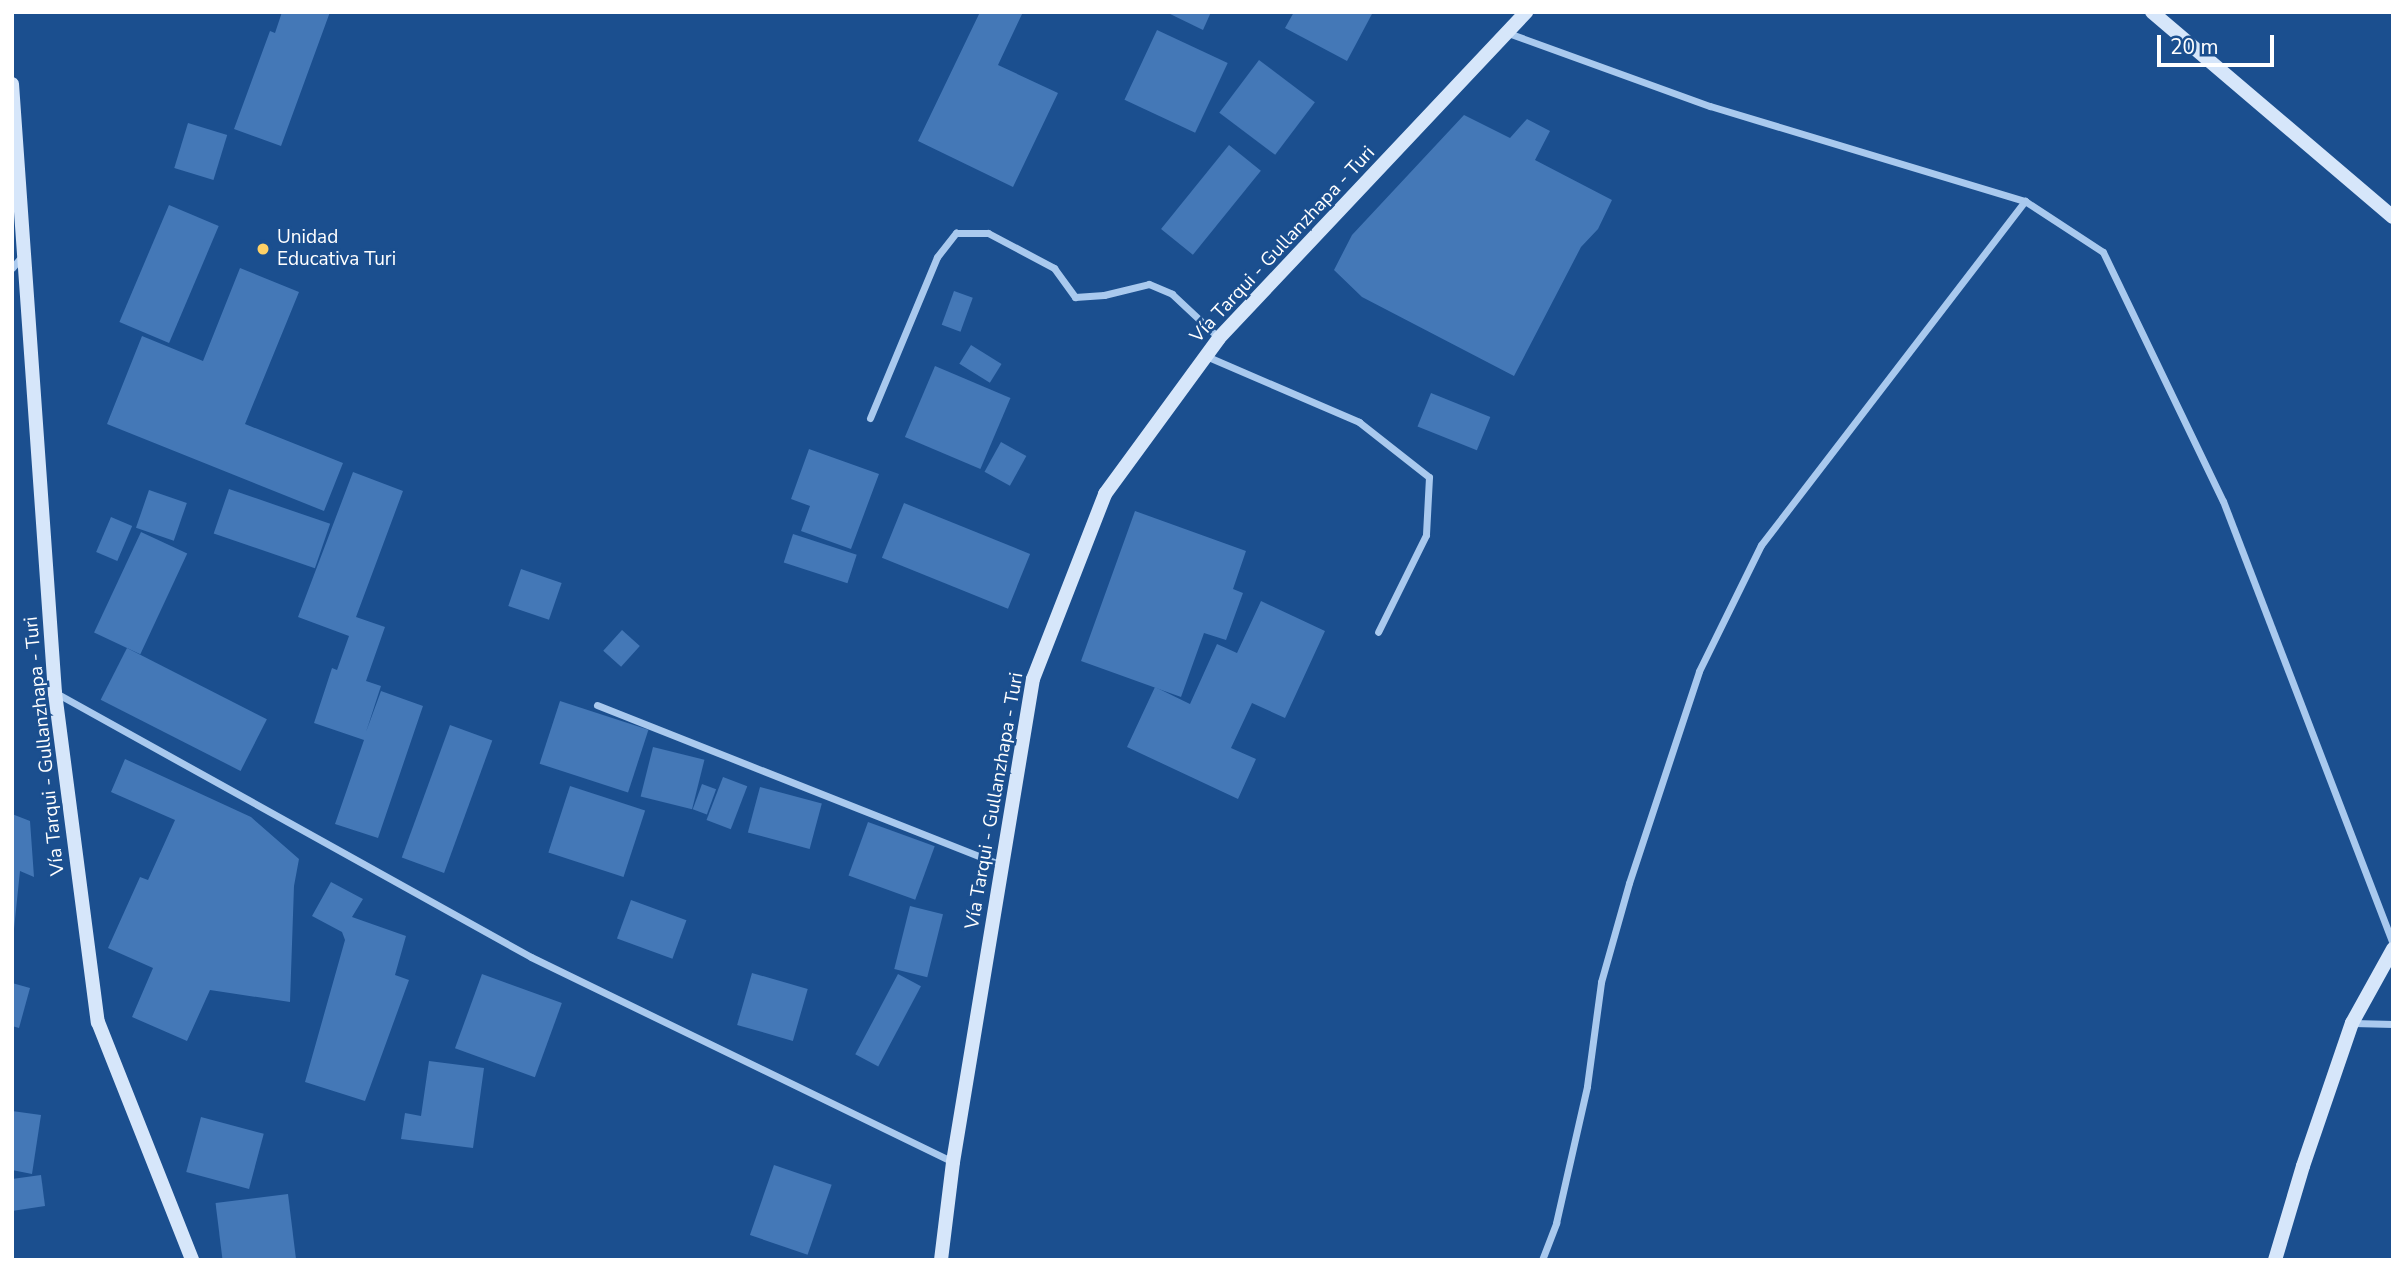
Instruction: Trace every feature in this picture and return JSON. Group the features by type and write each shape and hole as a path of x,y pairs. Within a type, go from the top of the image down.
{"main road":[{"name":"Vía Tarqui - Gullanzhapa - Turi","path":"941,1260 953,1162 1033,679 1105,494 1219,338 1526,12"},
{"path":"2152,12 2393,217"},
{"name":"Vía Tarqui - Gullanzhapa - Turi","path":"12,84 55,693 98,1022 192,1260"},
{"path":"2275,1260 2303,1166 2352,1023 2393,947"}],"street":[{"path":"1507,33 1710,106 2025,201 2103,252 2223,501 2393,947"},
{"path":"1542,1260 1556,1223 1587,1086 1601,982 1629,883 1699,671 1761,545 2025,201"},
{"path":"870,418 937,257 956,233 988,233 1055,268 1075,297 1104,295 1150,284 1172,294 1219,338"},
{"path":"12,268 23,255"},
{"path":"1206,356 1359,422 1429,477 1426,535 1378,632"},
{"path":"55,693 531,957 953,1162"},
{"path":"597,705 1003,867"},
{"path":"2352,1023 2393,1024"}],"building":[{"path":"282,12 330,12 281,146 234,129 270,31 275,33"},
{"path":"980,12 1023,12 998,65 1058,93 1013,187 918,141"},
{"path":"1166,12 1211,12 1203,30"},
{"path":"1294,12 1373,12 1347,61 1285,28"},
{"path":"1157,30 1228,63 1195,133 1124,100"},
{"path":"1259,60 1315,102 1275,155 1219,113"},
{"path":"1464,115 1510,138 1527,119 1550,131 1535,160 1612,200 1598,229 1581,247 1514,376 1362,297 1334,270 1352,235"},
{"path":"188,123 227,135 213,180 174,168"},
{"path":"1229,145 1261,171 1193,255 1161,229"},
{"path":"169,205 219,226 169,343 119,322"},
{"path":"240,268 299,292 245,424 343,463 324,511 107,424 142,336 203,361"},
{"path":"954,291 973,298 960,332 942,325"},
{"path":"971,345 1002,364 990,383 959,364"},
{"path":"935,366 1010,398 980,469 905,437"},
{"path":"1431,393 1490,417 1477,450 1418,426"},
{"path":"1001,442 1026,456 1010,486 985,472"},
{"path":"809,449 879,474 851,549 801,531 810,506 791,499"},
{"path":"353,472 403,491 356,617 385,627 366,681 381,686 366,732 381,691 423,706 378,838 335,824 364,740 314,723 332,668 337,670 349,636 298,617"},
{"path":"229,489 330,524 315,568 214,533"},
{"path":"149,490 187,503 174,541 136,528"},
{"path":"904,503 1030,554 1008,609 882,558"},
{"path":"1135,511 1246,551 1233,589 1243,593 1226,640 1204,633 1181,697 1081,661"},
{"path":"111,517 132,526 117,561 96,552"},
{"path":"141,532 187,554 140,654 94,633"},
{"path":"793,534 857,555 847,583 784,563"},
{"path":"521,569 562,583 549,620 508,606"},
{"path":"1261,601 1325,631 1285,718 1252,703 1231,748 1256,759 1238,799 1127,747 1155,687 1190,704 1217,644 1237,653"},
{"path":"622,630 640,646 621,667 603,651"},
{"path":"127,648 267,719 241,771 101,700"},
{"path":"560,701 648,730 628,793 540,764"},
{"path":"450,725 492,740 444,873 402,857"},
{"path":"653,747 704,760 692,809 641,796"},
{"path":"125,759 251,817 299,859 294,886 290,1002 210,990 187,1041 132,1017 153,968 108,948 140,877 148,880 175,820 111,792"},
{"path":"723,777 747,786 731,829 707,820"},
{"path":"702,784 716,789 707,815 693,809"},
{"path":"570,786 645,810 624,877 548,853"},
{"path":"760,787 822,804 810,849 748,832"},
{"path":"12,814 30,821 34,877 20,871 14,929"},
{"path":"868,822 935,846 915,900 849,876"},
{"path":"331,882 363,899 352,917 406,936 395,975 409,980 365,1101 305,1082 345,940 342,932 312,916"},
{"path":"631,900 686,920 672,959 617,939"},
{"path":"910,906 943,914 927,977 894,969"},
{"path":"752,973 808,989 793,1041 737,1025"},
{"path":"482,974 562,1003 535,1077 455,1048"},
{"path":"898,974 921,986 878,1067 855,1054"},
{"path":"12,983 30,988 19,1028 12,1026"},
{"path":"429,1061 484,1068 473,1148 401,1139 405,1113 421,1116"},
{"path":"12,1111 41,1115 32,1174 12,1170"},
{"path":"201,1117 264,1134 249,1189 186,1172"},
{"path":"774,1165 832,1185 808,1255 750,1235"},
{"path":"41,1175 45,1206 12,1211 12,1179"},
{"path":"288,1194 296,1260 223,1260 216,1203"}],"place":[{"name":"Unidad Educativa Turi","path":"263,249"}]}
